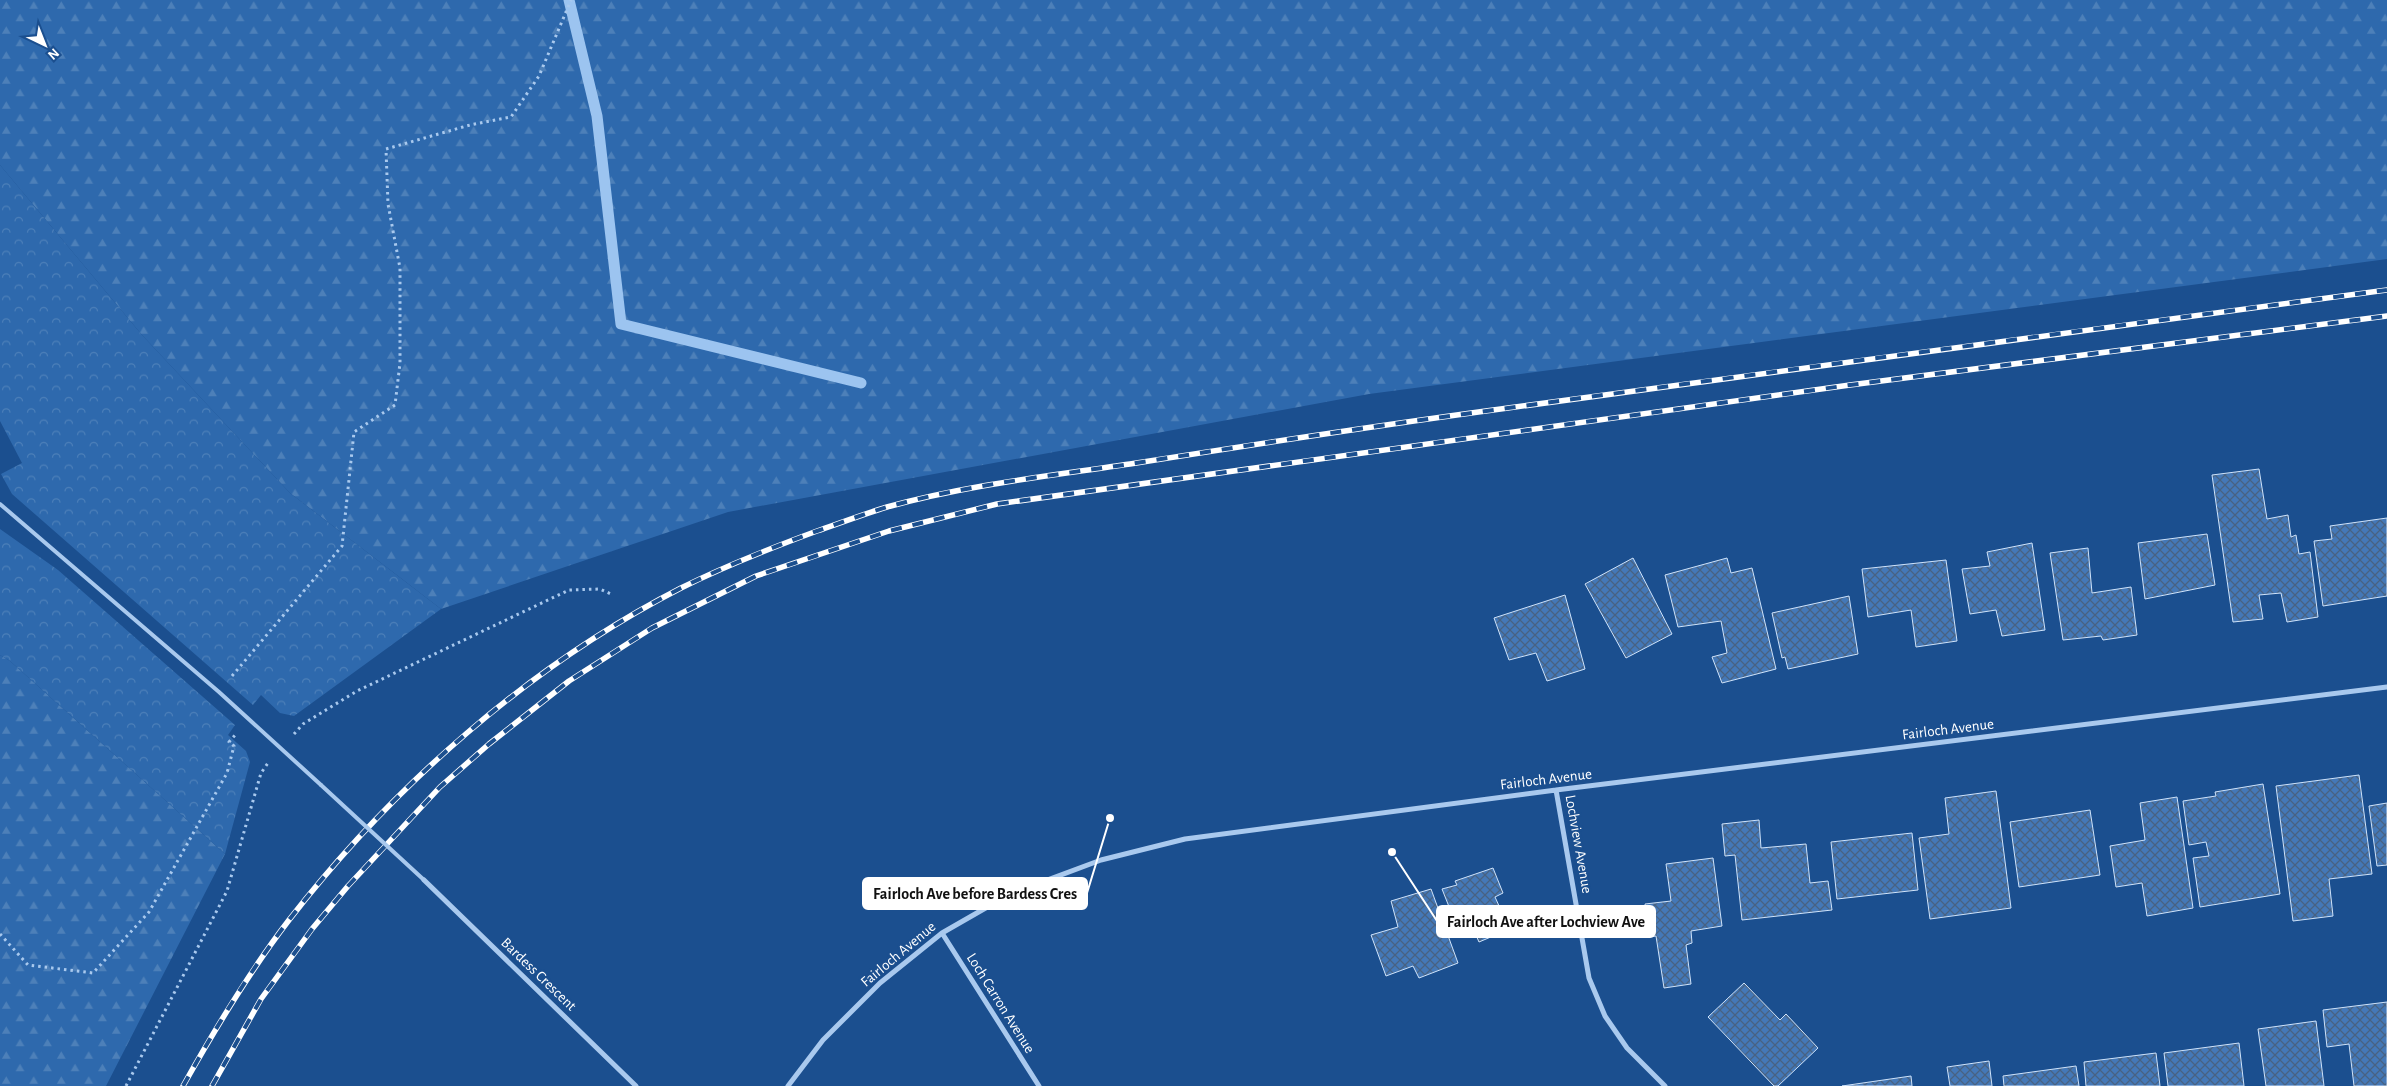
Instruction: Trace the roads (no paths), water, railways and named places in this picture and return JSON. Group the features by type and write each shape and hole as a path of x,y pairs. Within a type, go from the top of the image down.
{"street":[{"name":"Fairloch Avenue","path":"788,1086 823,1040 880,983 942,933 1010,894 1101,860 1185,839 1556,790 2387,688"},
{"name":"Lochview Avenue","path":"1556,790 1589,978 1604,1016 1626,1048 1665,1086"},
{"name":"Bardess Crescent","path":"424,880 636,1086"},
{"name":"Loch Carron Avenue","path":"942,933 1039,1086"}],"lane":[{"path":"0,504 250,719 424,880"}],"waterway":[{"path":"569,0 597,116 621,324 861,383"}],"railway":[{"path":"183,1086 207,1043 260,960 329,870 419,777 467,733 570,654 625,619 714,572 817,531 887,507 917,499 1008,482 1460,414 2387,290"},
{"path":"212,1086 261,999 312,929 348,886 440,787 489,744 569,681 652,628 756,576 889,531 997,504 1850,385 2387,316"}],"place":[{"name":"Fairloch Ave before Bardess Cres","path":"1110,818"},
{"name":"Fairloch Ave after Lochview Ave","path":"1392,852"}]}
